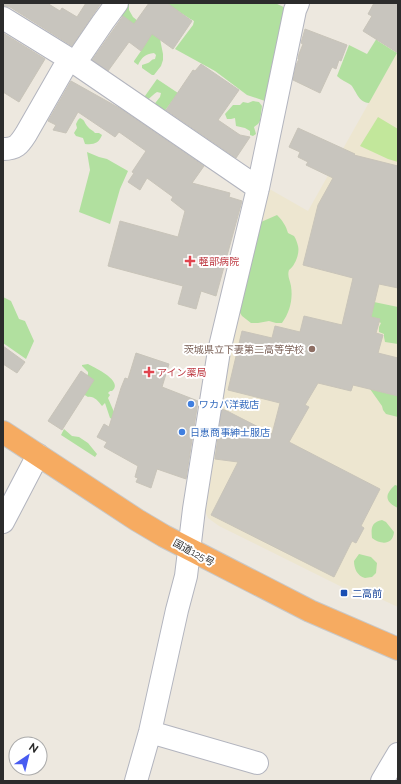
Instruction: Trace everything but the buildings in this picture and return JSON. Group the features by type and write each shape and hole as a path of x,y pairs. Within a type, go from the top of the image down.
{"highway":[{"name":"国道125号","path":"3,432 137,520 189,549 310,611 398,649"}],"street":[{"path":"3,149 10,149 20,144 72,61 117,3"},
{"path":"136,781 150,732 186,576 194,509 219,351 258,188 295,10 298,3"},
{"path":"3,18 72,61 258,188"},
{"path":"3,522 38,455"},
{"path":"150,732 257,763"},
{"path":"382,781 398,754"}],"shaded area":[{"name":"茨城県立下妻第二高等学校","path":"398,51 398,607 359,589 354,593 219,526 208,518 202,504 219,389 266,187 308,211"}],"green space":[{"path":"121,3 129,3 129,10 133,17 160,39 163,60 161,66 154,75 142,68 142,65 155,59 156,55 154,53 144,56 138,65 134,62 141,51 129,21 115,11"},
{"path":"163,3 275,3 288,9 272,64 265,101 247,95 215,71 175,49 193,25 194,21"},
{"path":"377,38 378,41 397,53 369,103 362,101 351,85 337,76 349,45 367,54"},
{"path":"157,79 178,93 161,116 152,107 160,97 161,93 157,92 147,100 140,103"},
{"path":"253,101 259,102 262,106 260,121 254,127 256,134 253,136 250,135 250,131 245,128 236,126 235,118 227,119 225,114 233,105 240,105 243,102 248,103"},
{"path":"378,117 398,129 398,162 360,146"},
{"path":"80,118 95,133 102,135 98,142 94,144 85,144 83,138 76,136 74,133 77,128 76,124"},
{"path":"87,152 107,159 128,171 120,189 110,224 79,212 90,170"},
{"path":"277,215 281,219 288,233 294,236 297,242 298,252 296,259 288,272 292,291 291,301 287,314 282,323 269,321 251,323 242,316 239,311 261,222"},
{"path":"3,297 11,301 19,319 25,321 34,341 26,359 3,343"},
{"path":"374,302 398,307 398,344 385,342 384,334 379,332 381,323 379,322 380,319 371,317"},
{"path":"88,364 107,375 114,383 115,387 108,393 110,395 108,398 114,412 112,419 110,418 105,403 102,406 94,398 88,397 78,391 88,374 82,365"},
{"path":"370,389 398,396 398,417 386,414"},
{"path":"64,429 72,436 79,437 88,443 97,454 95,457 61,435"},
{"path":"395,485 398,486 398,508 388,501 389,492"},
{"path":"382,520 386,522 394,532 389,541 383,543 372,538 372,526 376,522"},
{"path":"359,554 371,557 377,563 376,573 372,577 362,577 356,571 354,561"}],"place":[{"name":"軽部病院","path":"190,261"},
{"name":"茨城県立下妻第二高等学校","path":"312,349"},
{"name":"アイン薬局","path":"149,372"},
{"name":"ワカバ洋裁店","path":"191,404"},
{"name":"日恵商事紳士服店","path":"182,432"},
{"name":"二高前","path":"344,593"}]}
